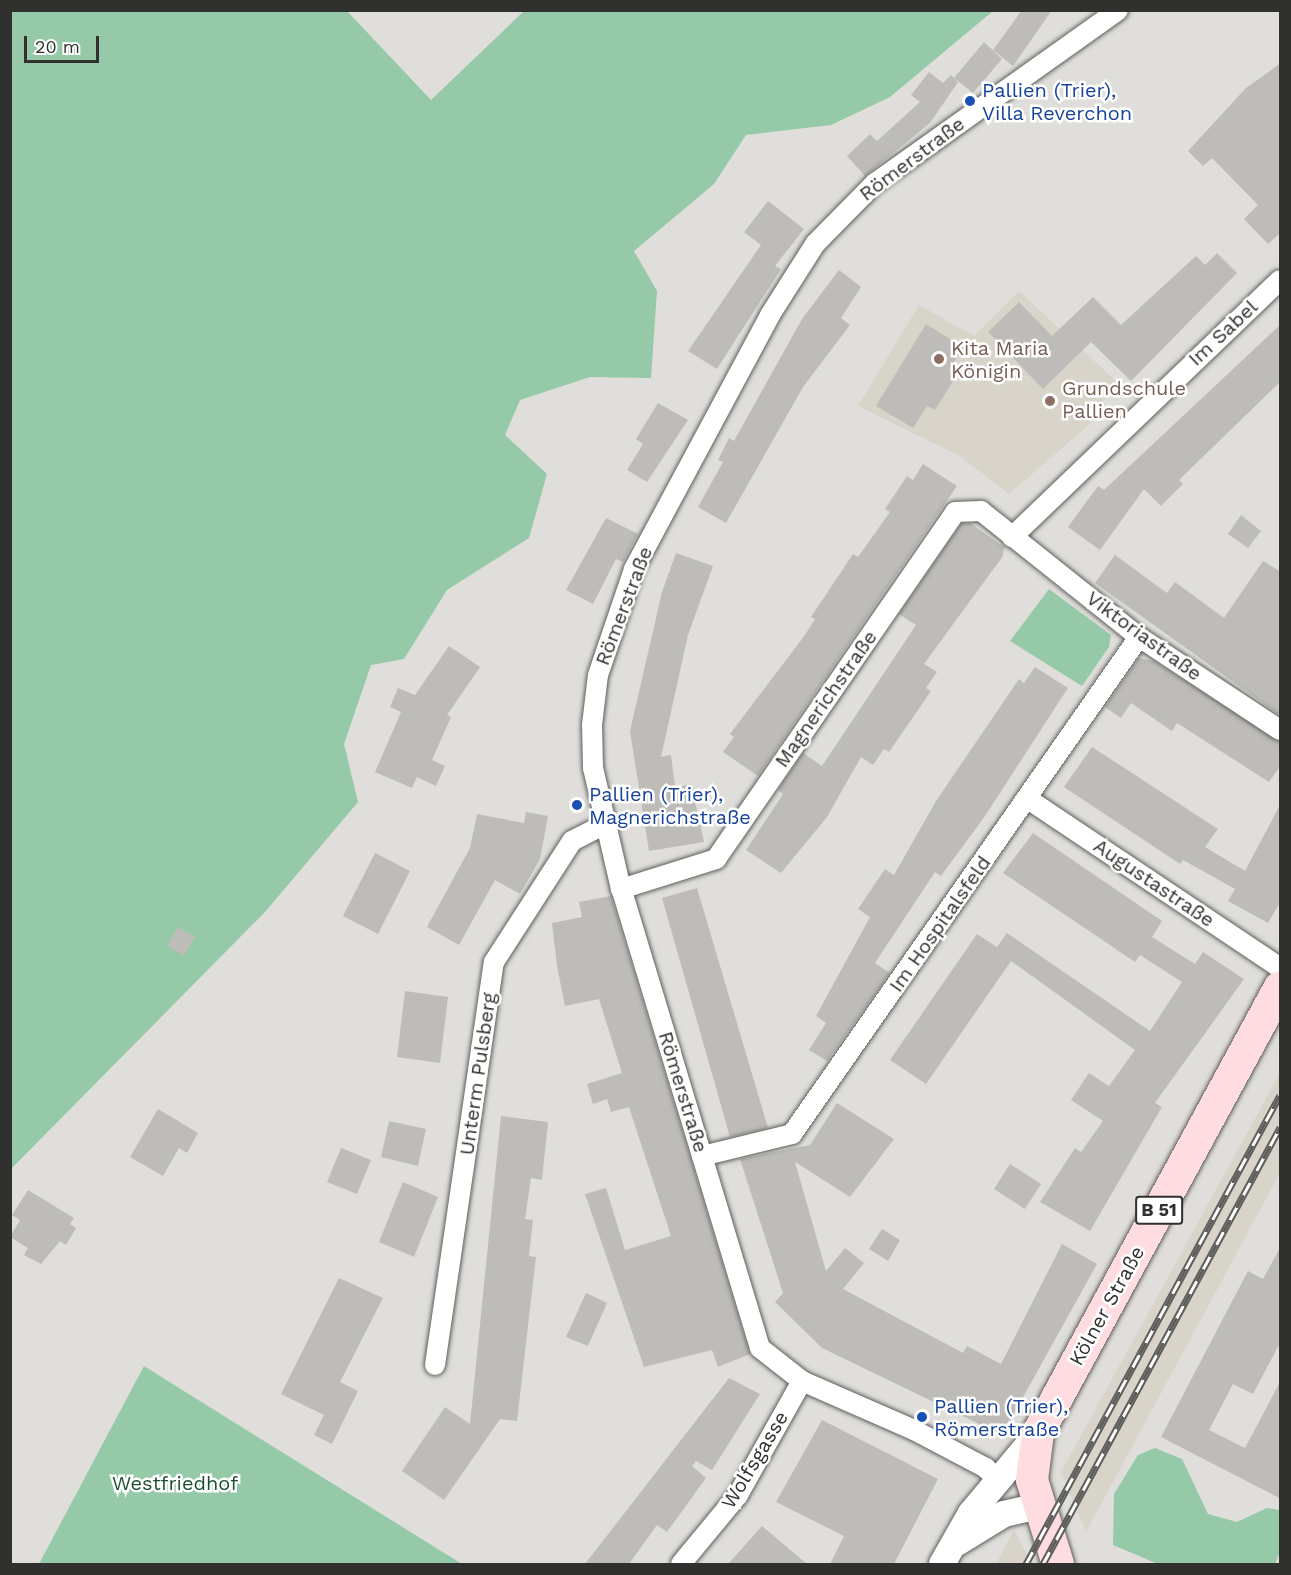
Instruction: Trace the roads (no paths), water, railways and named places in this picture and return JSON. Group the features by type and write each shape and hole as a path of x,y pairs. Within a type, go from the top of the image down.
{"main road":[{"name":"Kölner Straße","path":"1039,1506 1031,1473 1038,1433 1281,987"},
{"name":"B 51","path":"1039,1506 1058,1564"}],"street":[{"name":"Römerstraße","path":"998,1481 986,1468 914,1430 802,1381 760,1348 621,889 593,768 592,725 612,627 634,568 684,473 810,252 875,183 1118,10"},
{"name":"Im Sabel","path":"1012,537 1281,280"},
{"name":"Magnerichstraße","path":"621,889 716,859 955,512 981,511 1012,537"},
{"name":"Viktoriastraße","path":"1012,537 1139,637 1281,730"},
{"name":"Im Hospitalsfeld","path":"702,1156 792,1134 1139,637"},
{"name":"Augustastraße","path":"1028,799 1281,968"},
{"name":"Unterm Pulsberg","path":"435,1365 494,962 572,841 605,824"},
{"name":"Wolfsgasse","path":"681,1564 738,1495 802,1381"},
{"path":"948,1555 971,1513 1038,1433"},
{"path":"998,1481 1006,1495 1004,1514"},
{"path":"948,1555 1004,1514 1039,1506"}],"railway":[{"path":"1026,1564 1280,1095"},
{"path":"1043,1564 1280,1127"}],"place":[{"name":"Pallien (Trier), Villa Reverchon","path":"970,101"},
{"name":"Kita Maria Königin","path":"939,359"},
{"name":"Grundschule Pallien","path":"1050,401"},
{"name":"Pallien (Trier), Magnerichstraße","path":"577,805"},
{"name":"Pallien (Trier), Römerstraße","path":"922,1417"}],"park label":[{"name":"Westfriedhof","path":"175,1483"}]}
